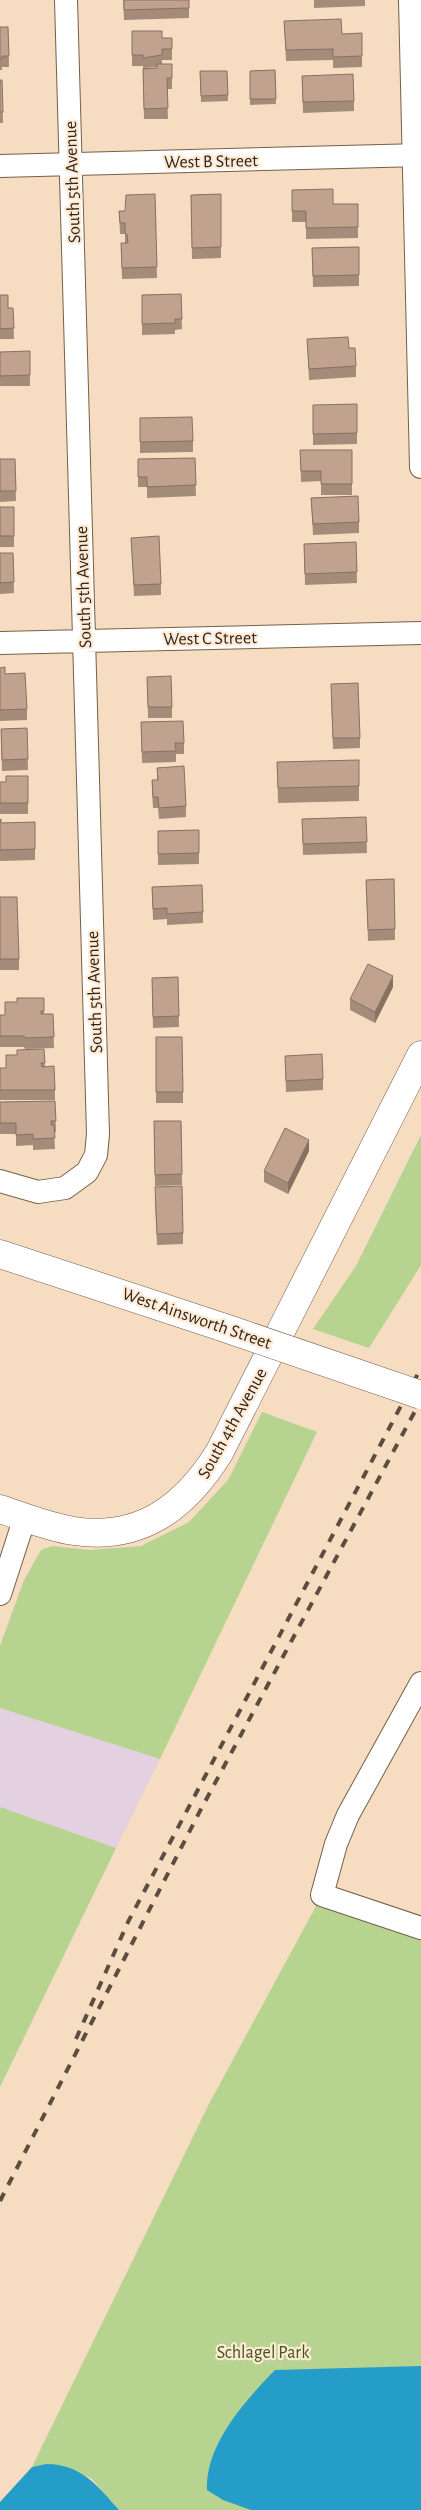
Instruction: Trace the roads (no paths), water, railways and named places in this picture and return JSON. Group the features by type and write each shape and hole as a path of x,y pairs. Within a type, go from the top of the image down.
{"street":[{"name":"South 5th Avenue","path":"0,1181 38,1192 64,1188 87,1172 96,1155 98,1134 66,0"},
{"path":"410,0 418,156 421,467"},
{"name":"West B Street","path":"0,166 418,156"},
{"name":"West C Street","path":"0,643 421,633"},
{"name":"South 4th Avenue","path":"13,1513 51,1526 100,1533 127,1530 152,1520 176,1506 206,1474 219,1453 421,1055"},
{"name":"West Ainsworth Street","path":"0,1254 421,1395"},
{"path":"0,1594 13,1513"},
{"path":"421,1684 348,1815 336,1844 322,1895 421,1928"}],"water":[{"path":"421,2366 421,2510 251,2510 223,2500 207,2490 208,2473 220,2440 251,2396 275,2370"},
{"path":"46,2464 58,2465 79,2472 96,2485 119,2510 0,2510 0,2502 32,2467"}],"railway":[{"path":"76,2039 128,1922 421,1368"},
{"path":"0,2201 200,1811 421,1400"}],"park label":[{"name":"Schlagel Park","path":"263,2352"}]}
